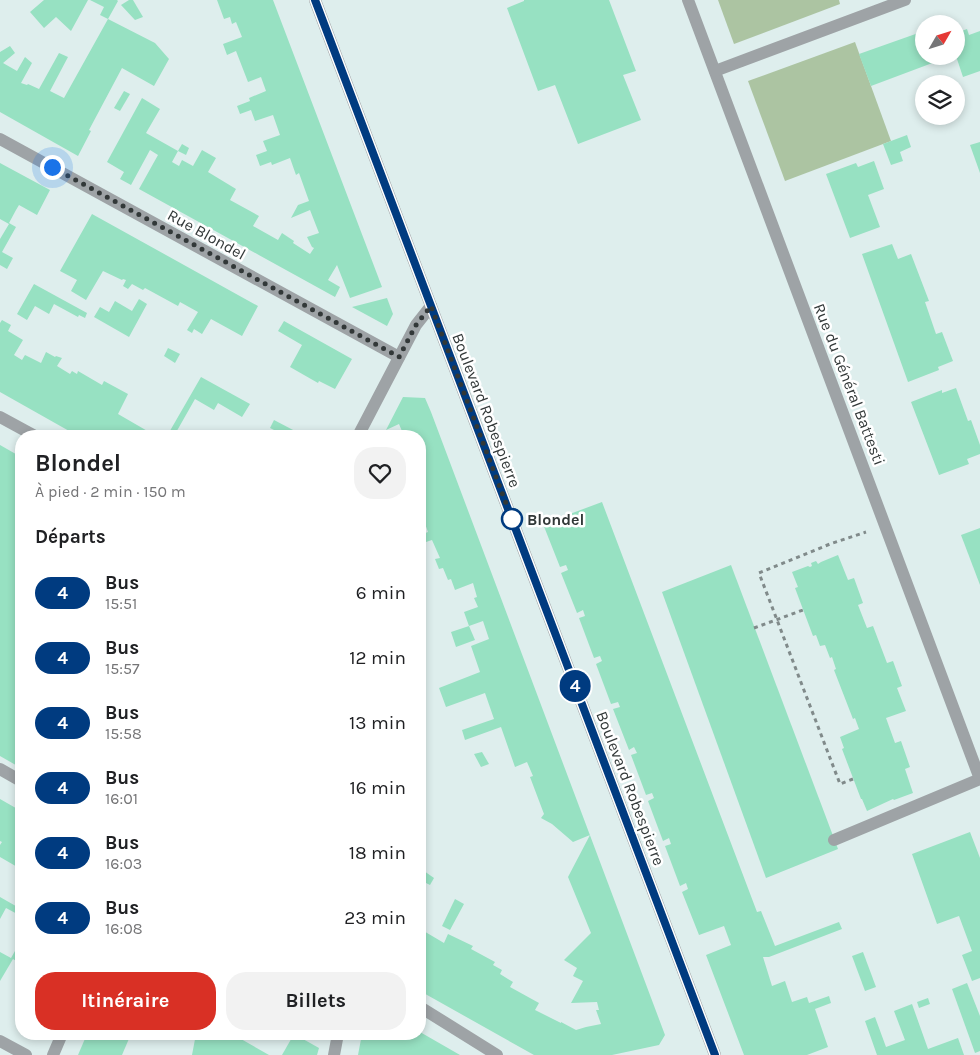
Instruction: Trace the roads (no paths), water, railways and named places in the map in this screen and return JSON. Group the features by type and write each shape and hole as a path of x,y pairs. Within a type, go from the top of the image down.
{"street":[{"name":"Boulevard Robespierre","path":"315,0 711,1054"},
{"name":"Rue du Général Battesti","path":"688,0 980,779 834,840"},
{"path":"715,71 905,0"},
{"name":"Rue Blondel","path":"0,139 399,357"},
{"path":"361,430 416,325 431,306"},
{"path":"0,417 24,430"},
{"path":"0,769 15,778"},
{"path":"426,1011 498,1055"},
{"path":"52,1055 59,1040"},
{"path":"334,1055 337,1040"},
{"path":"0,1041 26,1055"}],"place":[{"name":"Blondel","path":"512,519"}]}
